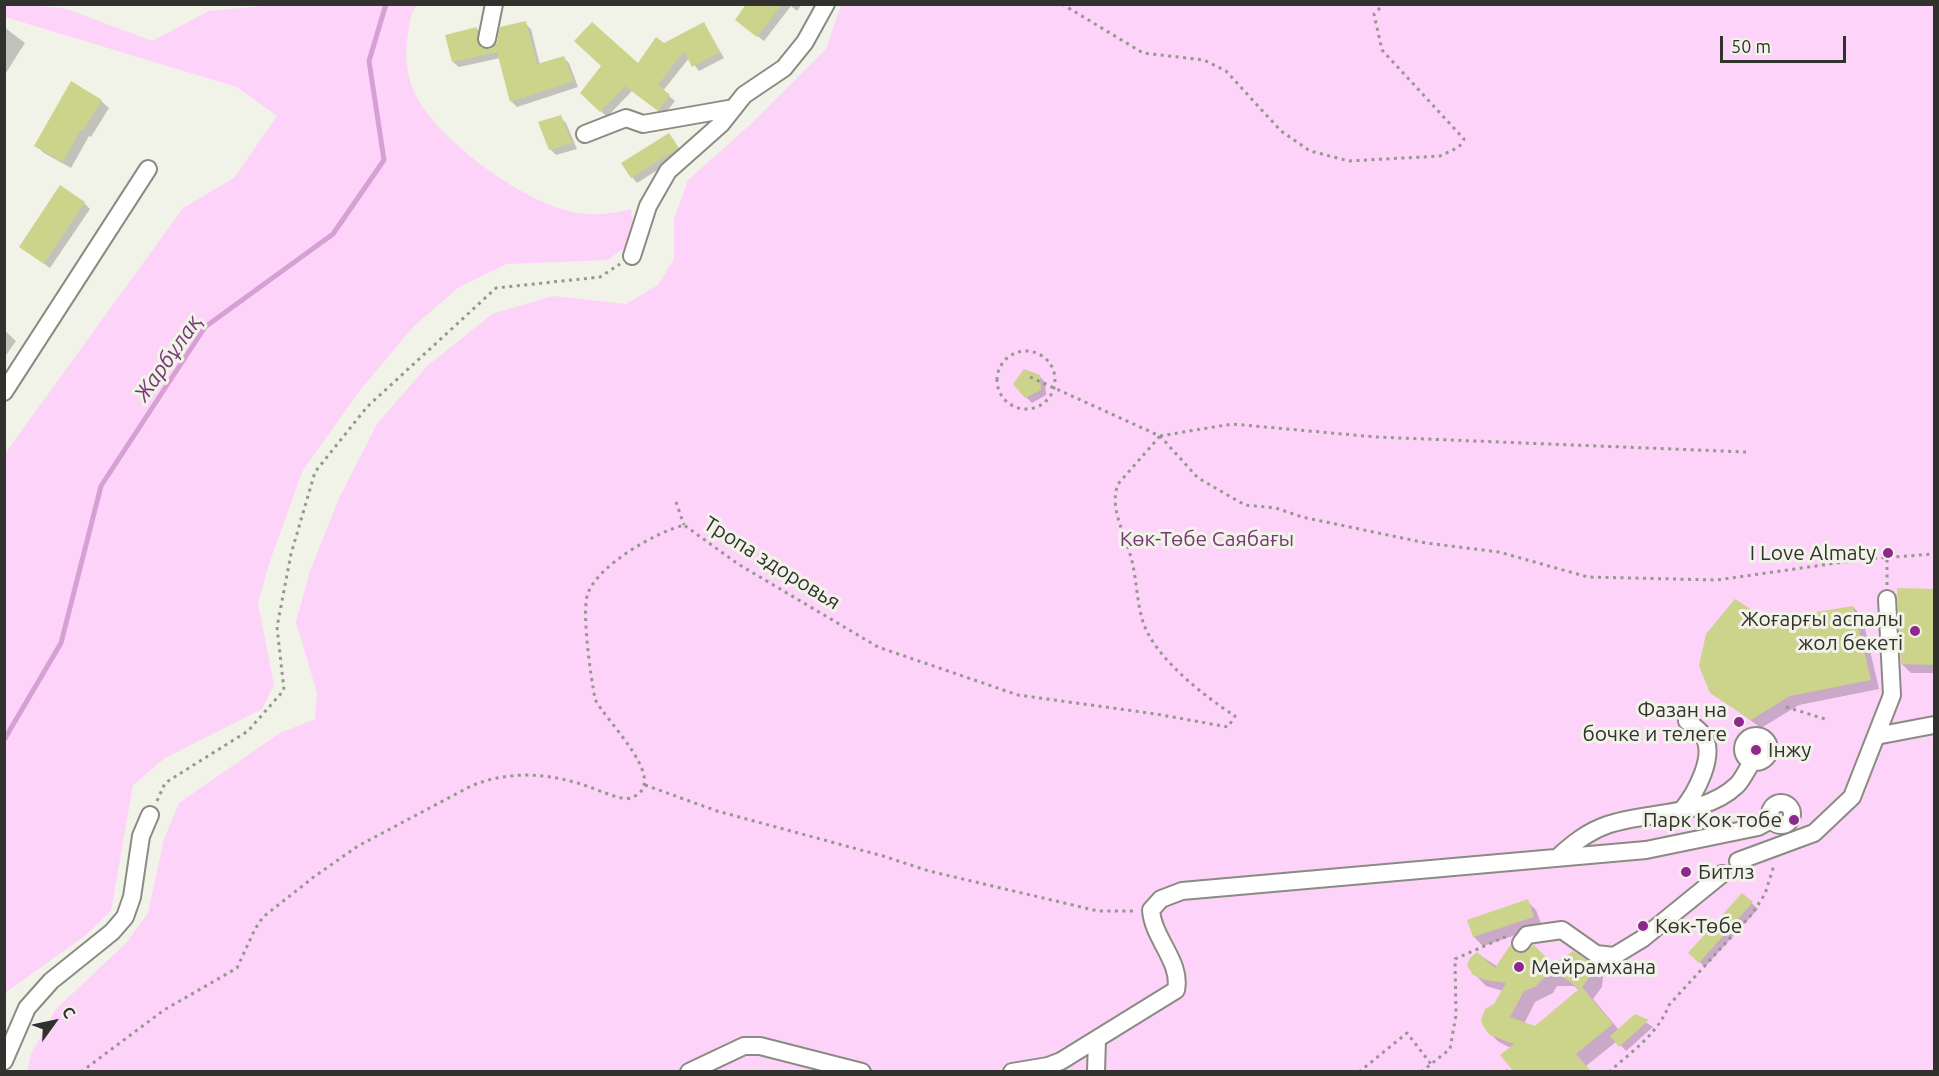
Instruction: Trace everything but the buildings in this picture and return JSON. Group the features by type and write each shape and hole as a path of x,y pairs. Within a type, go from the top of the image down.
{"street":[{"path":"487,39 495,4"},
{"path":"632,256 648,206 668,171 722,124 744,95 784,68 805,42 826,4"},
{"path":"585,134 626,118 643,124 734,108"},
{"path":"4,392 148,169"},
{"path":"1738,861 1814,833 1852,797 1892,695 1887,599"},
{"path":"1682,811 1695,794 1705,768 1707,746 1703,735 1687,721"},
{"path":"1876,736 1935,725"},
{"path":"1557,858 1578,839 1607,825 1682,811 1724,794 1738,784 1752,762"},
{"path":"4,1061 27,1008 51,981 112,932 125,917 132,897 141,836 150,815"},
{"path":"1012,1071 1048,1066 1097,1039 1176,990 1179,977 1152,926 1151,910 1161,899 1182,891 1646,850 1758,827 1771,820"},
{"path":"1524,939 1562,930 1596,954 1614,956 1642,939 1722,874"},
{"path":"1096,1071 1097,1039"},
{"path":"689,1071 744,1046 760,1046 862,1071"}],"path":[{"path":"84,4 161,4"},
{"path":"1062,4 1143,53 1204,60 1226,71 1281,131 1310,151 1349,161 1440,156 1458,147 1464,139 1382,50 1374,14 1384,4"},
{"path":"150,815 165,783 248,730 284,690 277,627 291,554 315,472 367,407 496,288 600,277 632,256"},
{"path":"1027,351 1046,358 1056,377 1055,388 1044,404 1025,410 1016,408 1000,395 997,376 1007,357 1027,351"},
{"path":"1030,377 1160,436 1198,478 1245,505 1276,508 1302,517 1426,543 1499,552 1587,578 1717,580 1887,557 1935,554"},
{"path":"1160,436 1232,424 1376,437 1746,452"},
{"name":"Тропа здоровья","path":"645,785 643,769 634,753 601,711 595,699 585,608 588,592 604,572 661,531 684,525 738,564 878,646 1018,695 1156,714 1228,727 1235,716 1207,698 1151,639 1143,622 1131,557 1115,512 1115,492 1118,484 1160,436"},
{"path":"676,502 684,525"},
{"path":"1887,557 1887,599"},
{"path":"1786,707 1825,719"},
{"path":"81,1071 164,1010 237,968 255,928 263,917 315,876 358,846 471,786 500,777 533,775 576,782 626,799 635,797 645,785 717,812 883,856 929,871 1098,911 1151,910"},
{"path":"1609,1071 1653,1032 1665,1017 1669,1005 1752,914 1765,894 1779,847"},
{"path":"1421,1071 1450,1049 1456,1015 1455,959 1502,936 1524,939"},
{"path":"1359,1071 1407,1033 1431,1064"}],"green space":[{"path":"285,4 418,5 410,22 406,59 411,84 420,103 436,124 479,163 528,195 552,206 580,213 602,214 631,209 634,230 628,245 608,260 507,264 459,287 413,327 361,389 303,470 269,564 258,603 274,685 262,709 165,758 133,785 111,911 86,935 5,993 4,455 183,208 234,178 277,116 237,87 5,17 5,5 67,9 152,41 209,11"},
{"name":"Көк-Төбе Саябағы","path":"841,5 1934,5 1934,1071 27,1072 31,1054 55,1010 126,943 148,913 164,839 179,803 280,733 315,719 317,693 296,622 310,571 339,498 377,424 427,366 492,314 553,296 626,304 658,285 674,259 674,219 688,180 752,123 826,49"}],"waterway":[{"name":"Жарбұлақ","path":"4,740 61,643 101,486 205,327 333,234 384,160 369,61 386,4"}],"place":[{"name":"I Love Almaty","path":"1888,553"},
{"name":"Жоғарғы аспалы жол бекеті","path":"1915,631"},
{"name":"Фазан на бочке и телеге","path":"1739,722"},
{"name":"Інжу","path":"1756,750"},
{"name":"Парк Кок тобе","path":"1794,820"},
{"name":"Битлз","path":"1686,872"},
{"name":"Көк-Төбе","path":"1643,926"},
{"name":"Мейрамхана","path":"1519,967"}]}
